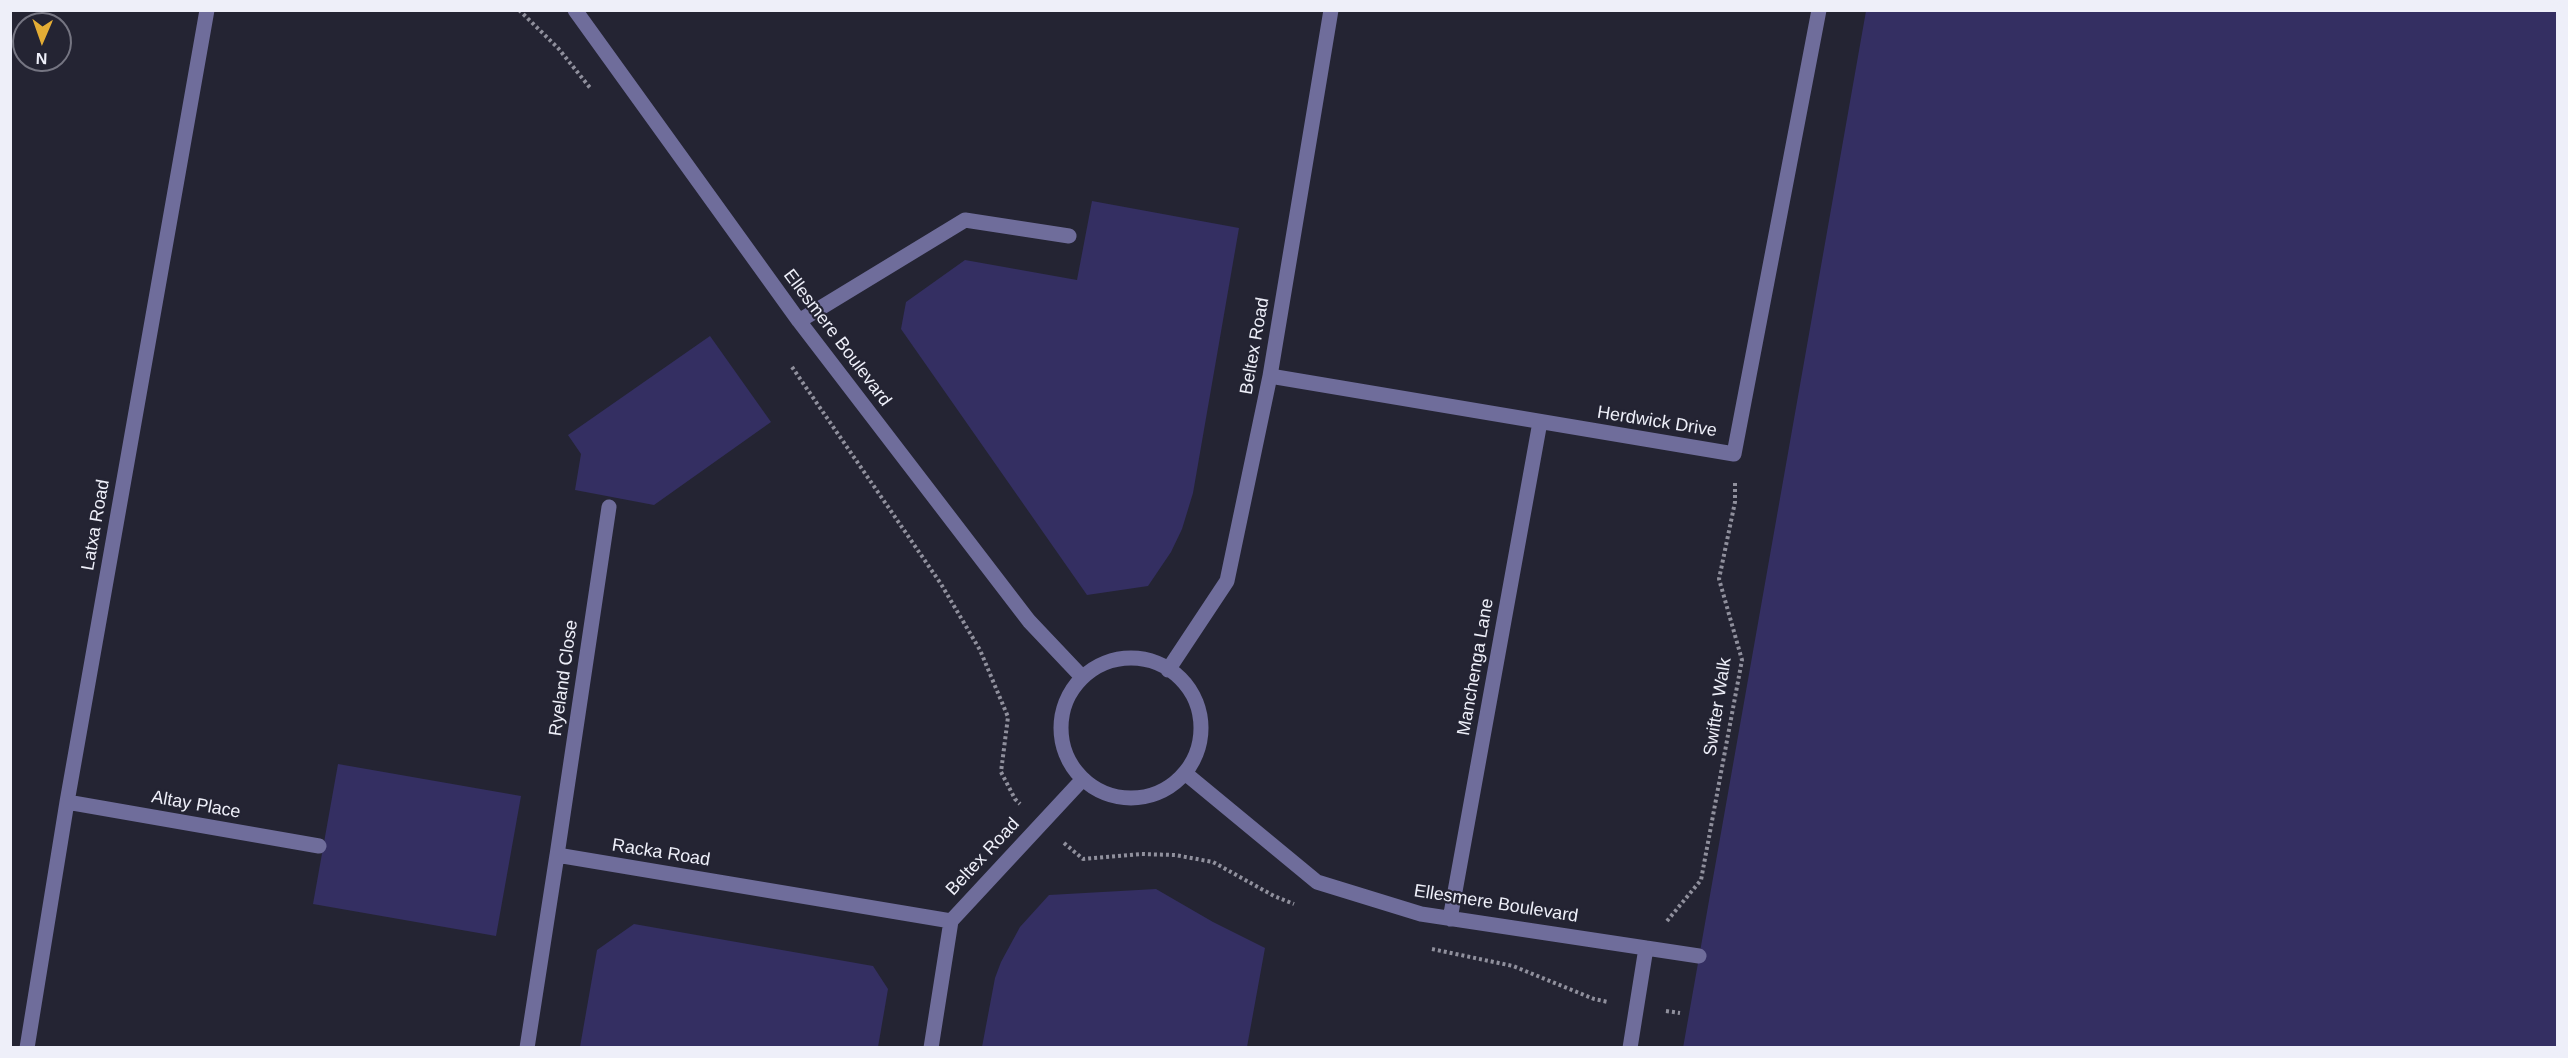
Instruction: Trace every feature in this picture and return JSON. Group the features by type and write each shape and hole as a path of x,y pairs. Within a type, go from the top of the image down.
{"street":[{"name":"Latxa Road","path":"27,1047 67,802 207,10"},
{"name":"Ellesmere Boulevard","path":"575,10 799,321 1029,621 1079,681"},
{"name":"Beltex Road","path":"1168,670 1227,581 1270,376 1331,10"},
{"name":"Herdwick Drive","path":"1270,376 1734,454 1819,10"},
{"path":"799,321 966,220 1069,236"},
{"name":"Manchenga Lane","path":"1450,919 1540,422"},
{"name":"Ryeland Close","path":"557,855 609,507"},
{"path":"1116,659 1140,659 1162,665 1182,679 1195,699 1201,722 1199,745 1190,767 1174,785 1151,796 1125,799 1100,792 1082,780 1065,756 1060,732 1063,706 1079,681 1094,668 1116,659"},
{"name":"Ellesmere Boulevard","path":"1185,772 1317,882 1421,914 1699,956"},
{"name":"Beltex Road","path":"931,1047 951,921 1082,780"},
{"name":"Altay Place","path":"67,802 319,846"},
{"path":"527,1047 557,855"},
{"name":"Racka Road","path":"557,855 951,921"},
{"path":"1630,1047 1646,948"}],"path":[{"name":"Swifter Walk","path":"1646,948 1701,880 1742,660 1719,579 1735,502 1734,454"}],"shaded area":[{"path":"1866,11 2557,11 2557,1047 1683,1048"},
{"path":"1092,201 1239,228 1193,493 1182,529 1171,552 1148,586 1087,595 901,329 906,302 965,260 1077,280"},
{"path":"710,336 771,422 654,505 575,490 581,454 568,435"},
{"path":"338,764 521,796 496,936 313,904"},
{"path":"1156,889 1213,922 1265,948 1247,1047 982,1047 995,978 1001,962 1020,927 1049,895"},
{"path":"634,924 873,966 888,989 878,1047 580,1047 597,950"}]}
